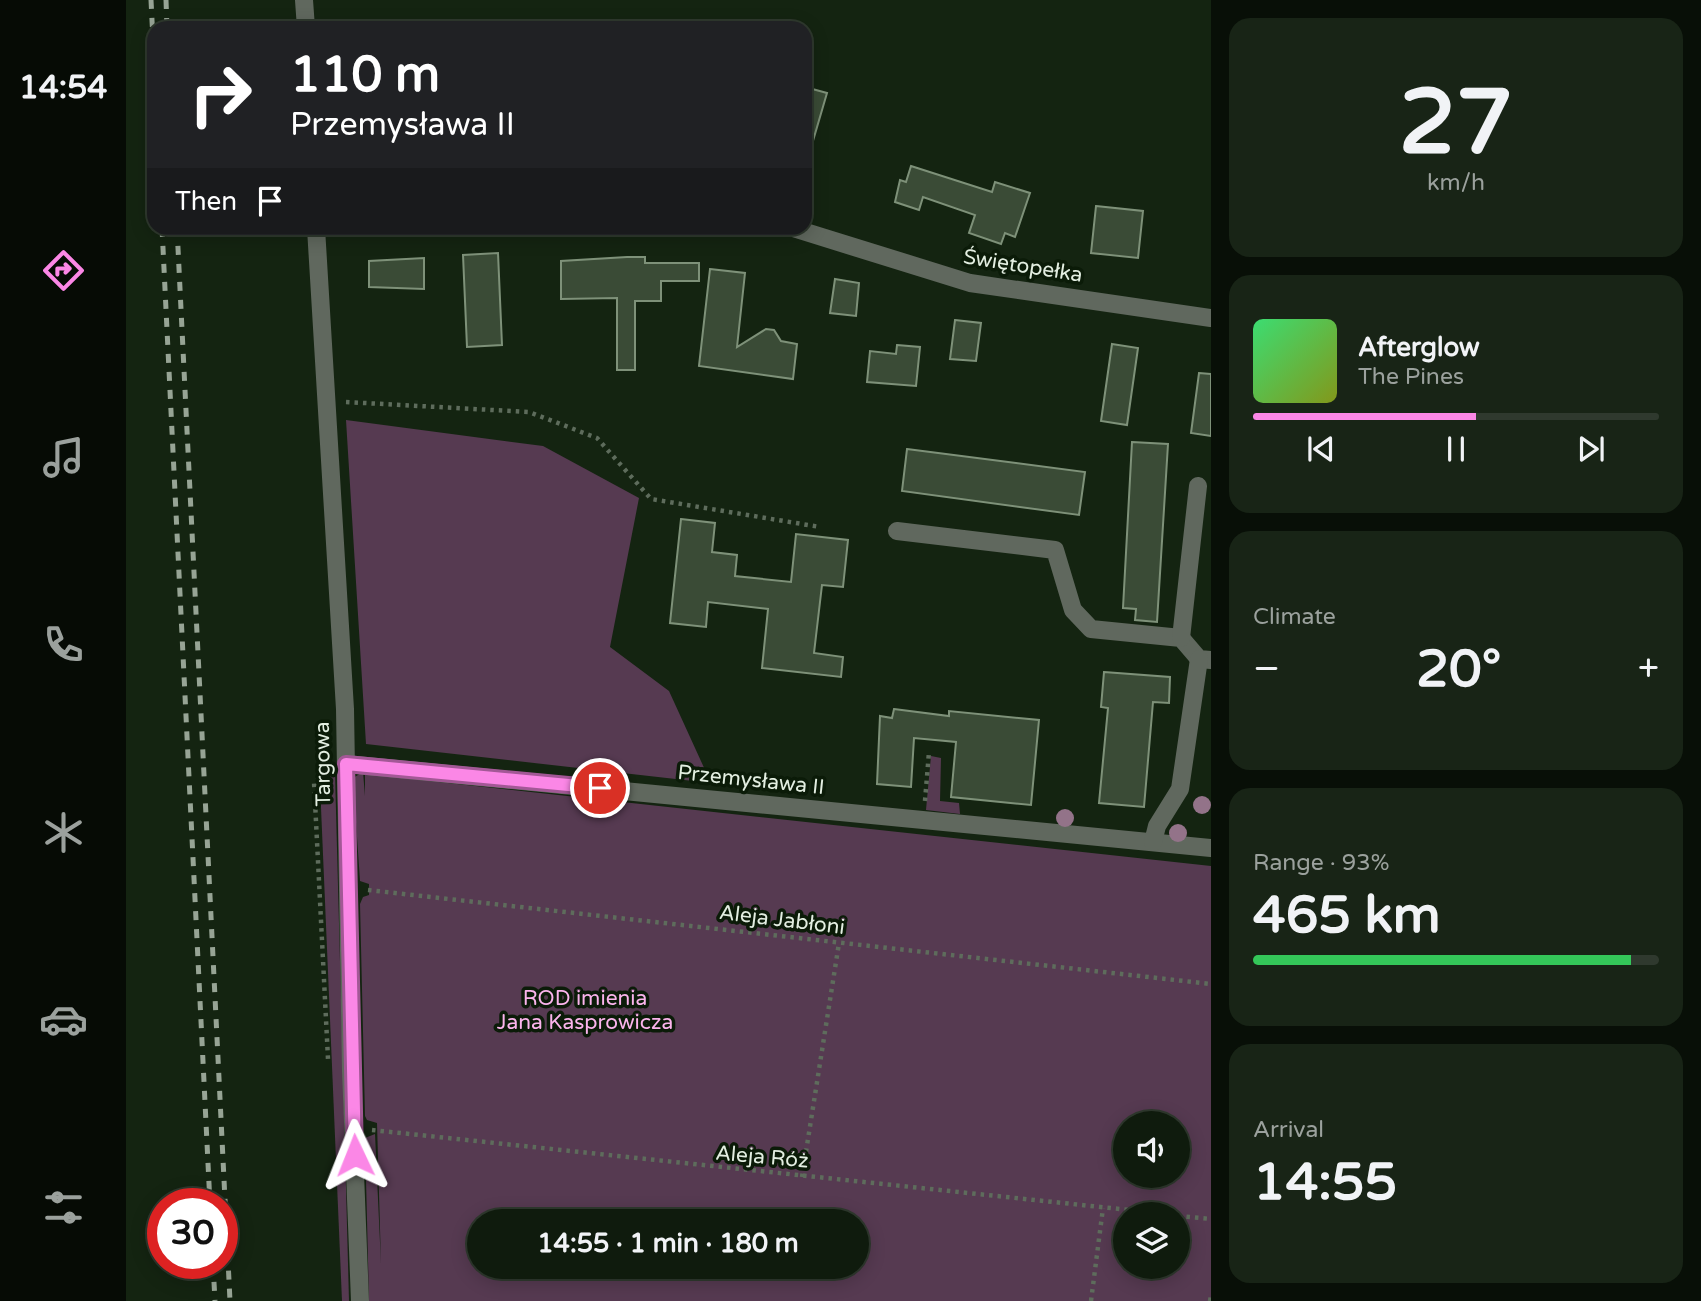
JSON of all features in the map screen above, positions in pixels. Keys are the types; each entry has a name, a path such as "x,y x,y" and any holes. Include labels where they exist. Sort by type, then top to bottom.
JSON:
{"street":[{"path":"304,0 306,21"},
{"name":"Świętopełka","path":"812,234 970,283 1211,318"},
{"name":"Targowa","path":"316,235 328,401 346,764 359,1301"},
{"path":"1181,638 1198,486"},
{"path":"897,531 1055,550 1073,610 1091,629 1181,638 1205,660 1180,789 1157,826 1153,842"},
{"path":"1192,543 1211,544"},
{"name":"Przemysława II","path":"346,764 1211,848"}],"path":[{"path":"328,401 529,412 597,438 651,499 820,527"},
{"path":"920,819 926,794 929,752"},
{"path":"314,782 322,943"},
{"name":"Aleja Jabłoni","path":"350,888 1211,984"},
{"path":"802,1177 839,943"},
{"name":"Aleja Róż","path":"354,1131 377,1129 1113,1209"},
{"path":"1091,1301 1103,1208"},
{"path":"1190,1217 1211,1219"},
{"path":"1210,1301 1211,1295"}],"green space":[{"path":"346,420 543,446 639,498 610,647 669,691 711,783 366,744"},
{"path":"931,756 941,758 940,801 959,803 960,814 926,810"},
{"name":"ROD imienia Jana Kasprowicza","path":"363,772 365,796 365,774 1211,866 1211,1301 369,1301 365,1138 375,1134 381,1264 377,1123 367,1120 365,1116 360,904 363,897 369,895 369,884 360,881 353,778"},
{"path":"335,773 349,1301 342,1301 320,784"}],"building":[{"path":"812,89 827,93 812,144"},
{"path":"911,166 992,192 995,182 1030,193 1015,237 1005,233 1001,244 969,233 975,215 923,197 919,210 895,202 900,180 906,182"},
{"path":"1096,206 1143,211 1138,258 1091,253"},
{"path":"498,253 502,345 467,347 463,255"},
{"path":"645,257 645,263 699,263 699,281 661,281 661,301 635,301 635,370 617,370 617,298 561,299 561,261"},
{"path":"424,258 424,289 369,287 369,261"},
{"path":"710,269 745,273 737,347 766,329 774,330 781,341 797,344 793,379 699,366"},
{"path":"835,279 859,283 856,316 830,313"},
{"path":"955,320 981,323 976,361 950,359"},
{"path":"1112,344 1138,348 1127,425 1101,421"},
{"path":"897,345 920,347 916,386 867,382 870,351 896,354"},
{"path":"1199,373 1211,374 1211,436 1191,433"},
{"path":"1132,442 1168,444 1157,622 1135,620 1136,609 1123,608"},
{"path":"907,449 1085,472 1079,515 902,491"},
{"path":"681,519 715,523 712,552 737,555 735,576 791,582 796,534 848,540 843,587 822,585 814,653 843,657 841,677 762,668 768,609 708,602 706,627 670,623"},
{"path":"1104,672 1170,677 1169,703 1153,702 1144,807 1099,803 1108,708 1101,707"},
{"path":"894,709 949,716 949,711 1039,720 1031,805 951,797 956,742 914,738 911,787 877,784 880,716 892,718"}],"railway":[{"path":"151,0 152,21"},
{"path":"166,0 167,21"},
{"path":"162,235 209,1188"},
{"path":"177,235 230,1301"},
{"path":"214,1279 215,1301"}],"route":[{"path":"355,1155 346,764 600,788"}]}
